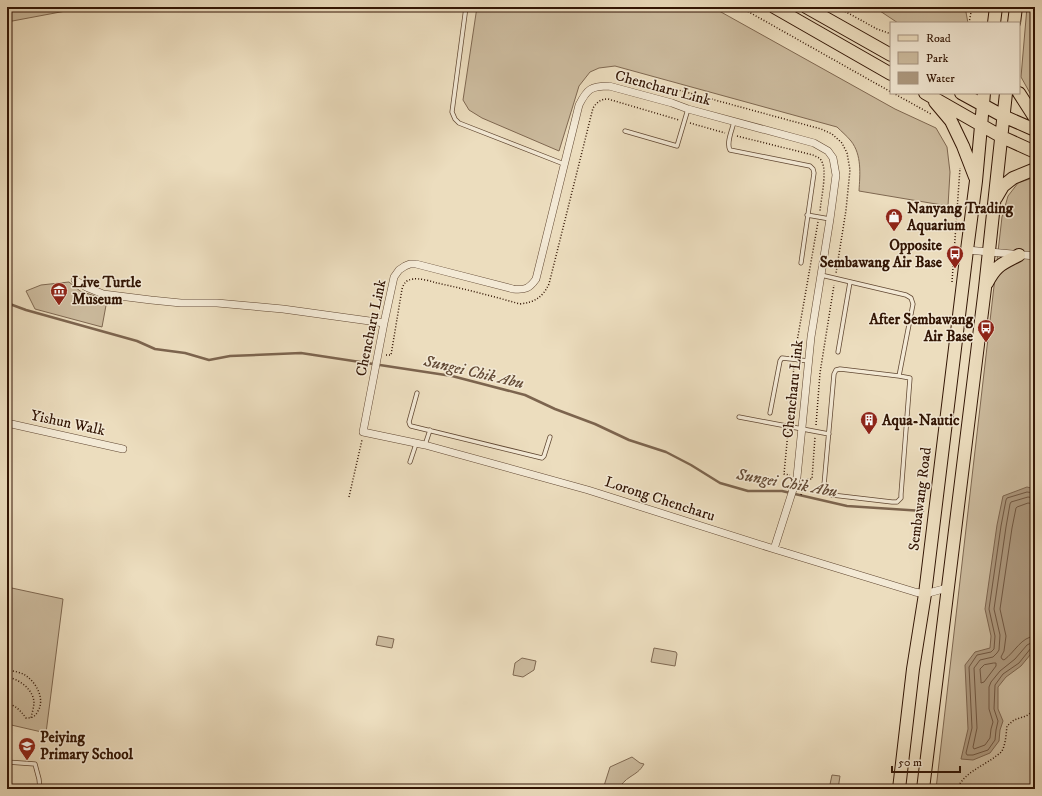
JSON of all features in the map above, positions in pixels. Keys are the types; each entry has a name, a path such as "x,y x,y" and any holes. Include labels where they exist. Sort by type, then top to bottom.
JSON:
{"main road":[{"path":"774,7 890,73"},
{"path":"806,7 890,54"},
{"path":"994,22 996,7"},
{"path":"1014,22 1016,7"},
{"path":"965,94 984,99 1004,116 1035,130"},
{"path":"923,789 985,288 1006,94"},
{"path":"1019,94 1035,118"},
{"path":"928,95 1002,137 1035,152"},
{"path":"928,95 950,121 963,146 976,181"},
{"name":"Sembawang Road","path":"899,789 913,669 925,594 976,181 984,99"},
{"path":"994,200 1003,186 1013,178 1035,169"},
{"path":"985,288 992,273 1000,264 1019,255"}],"street":[{"name":"Chencharu Link","path":"363,432 394,277 399,270 405,266 416,264 513,289 521,290 533,284 536,279 579,105 585,94 591,89 599,86 609,86 814,143 828,151 833,158 836,175 811,337 796,480 774,549"},
{"path":"967,250 1035,256"},
{"path":"75,280 86,287 103,294 181,303 217,303 283,309 384,323"},
{"name":"Yishun Walk","path":"7,423 123,449"},
{"name":"Lorong Chencharu","path":"363,432 426,445 588,490 915,592 925,594 947,588"}],"lane":[{"path":"466,7 452,112 455,119 459,123 565,165"},
{"path":"625,131 677,146 688,109"},
{"path":"734,121 728,146 730,150 810,166 813,169 814,173 801,263"},
{"path":"807,215 830,219"},
{"path":"821,275 906,295 911,298 913,304 899,376"},
{"path":"838,352 850,282"},
{"path":"770,413 780,361 782,358 809,361"},
{"path":"840,369 899,376 909,377 910,381 901,498 897,502 884,502 832,495 826,492 824,485 828,434 834,374 836,370 840,369"},
{"path":"417,393 409,422 410,425 542,458 550,437"},
{"path":"739,417 828,434"},
{"path":"426,445 430,430"},
{"path":"410,462 416,443"},
{"path":"7,762 35,764 40,789"}],"path":[{"path":"740,7 890,91"},
{"path":"837,7 877,29 890,34"},
{"path":"969,22 972,7"},
{"path":"896,94 936,117"},
{"path":"385,357 386,355 391,355 402,289 404,283 409,280 421,279 458,287 520,304 528,303 537,299 544,293 549,284 593,108 596,103 601,100 608,99 680,120"},
{"path":"688,122 813,155 820,158 823,164 824,174 819,217 795,354"},
{"path":"952,285 960,167"},
{"path":"1035,317 1035,325"},
{"path":"794,361 784,474 796,480"},
{"path":"349,497 363,432"},
{"path":"7,670 19,672 34,683 41,696 41,706 36,716 26,718 15,706 7,703"},
{"path":"7,677 17,680 29,690 33,697 34,703 31,718"},
{"path":"957,789 960,782 976,768 1002,752 1006,738 1007,726 1014,720 1026,716 1035,710"}],"green space":[{"path":"7,7 87,7 7,22"},
{"path":"477,7 712,7 895,109 936,128 947,147 950,172 948,206 859,191 860,165 855,146 837,127 615,66 599,68 590,72 579,86 559,151 482,118 469,110 463,100"},
{"path":"874,7 965,7 968,22 896,22"},
{"path":"1027,7 1035,7 1035,102 1021,77"},
{"path":"1035,177 1035,789 936,789 1002,217 1008,196 1018,183"},
{"name":"Live Turtle Museum","path":"69,282 80,291 107,300 102,327 35,309 26,291 41,285"},
{"path":"7,587 63,599 46,733 7,724"},
{"path":"378,636 394,639 392,648 376,645"},
{"path":"654,648 676,652 675,666 651,662"},
{"path":"522,658 536,661 534,670 523,677 513,675 515,663"},
{"path":"632,757 644,764 641,768 626,780 618,789 603,789 610,767"},
{"path":"832,775 840,776 838,789 829,789"}],"water":[{"path":"1027,487 1035,489 1035,649 1021,666 1006,677 998,687 998,709 1003,721 999,741 990,753 973,760 961,759 968,729 965,665 975,652 990,648 991,636 985,609 997,525 1003,496"}],"waterway":[{"name":"Sungei Chik Abu","path":"7,303 26,310 137,341 155,349 185,353 209,360 230,356 301,353 452,376 525,395 629,440 666,452 720,483 748,491 782,491 847,506 923,511"}],"place":[{"name":"Nanyang Trading Aquarium","path":"894,232"},
{"name":"Opposite Sembawang Air Base","path":"955,269"},
{"name":"Live Turtle Museum","path":"59,306"},
{"name":"After Sembawang Air Base","path":"986,343"},
{"name":"Aqua-Nautic","path":"869,435"},
{"name":"Peiying Primary School","path":"27,761"}]}
